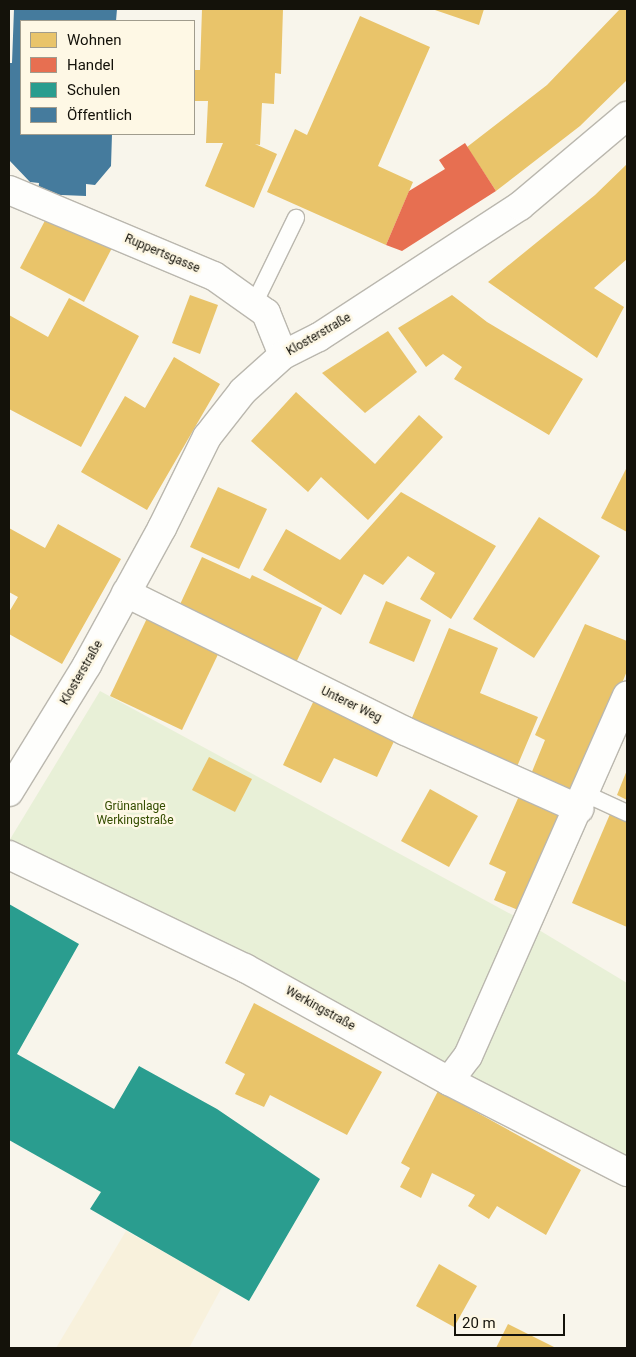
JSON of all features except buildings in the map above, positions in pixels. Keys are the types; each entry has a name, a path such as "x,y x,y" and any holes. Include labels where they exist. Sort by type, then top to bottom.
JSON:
{"street":[{"name":"Klosterstraße","path":"9,792 57,716 126,594 206,437 243,391 283,355 319,337 520,206 627,116"},
{"name":"Ruppertsgasse","path":"15,193 214,276 266,313 283,355"},
{"name":"Unterer Weg","path":"126,594 405,731 582,802"},
{"path":"449,1081 468,1056 582,802 627,696"},
{"name":"Werkingstraße","path":"9,855 245,968 449,1081 627,1172"}],"lane":[{"path":"254,304 296,218"},
{"name":"Unterer Weg","path":"582,802 627,813"}],"shaded area":[{"path":"126,1231 223,1285 189,1348 56,1348"}],"green space":[{"name":"Grünanlage Werkingstraße","path":"100,691 529,924 627,983 627,1172 9,855 9,841"}]}
